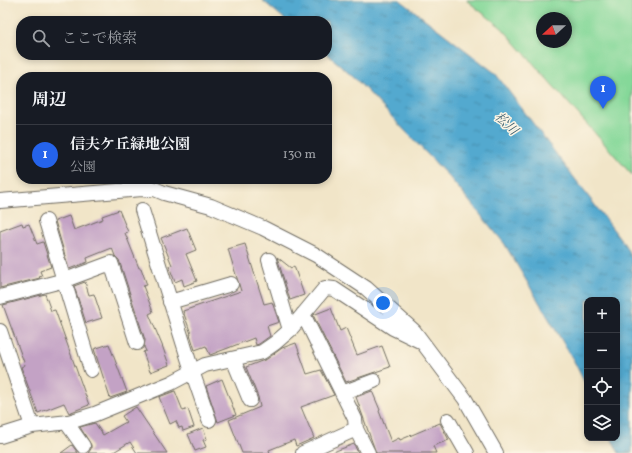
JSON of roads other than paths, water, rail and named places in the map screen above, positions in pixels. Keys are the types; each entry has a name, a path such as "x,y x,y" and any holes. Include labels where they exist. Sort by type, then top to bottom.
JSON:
{"street":[{"path":"143,184 164,193 218,210 263,228 316,255 366,288 414,331 465,399 496,453"},
{"path":"0,201 142,189 164,193"},
{"path":"142,210 192,371 210,420"},
{"path":"46,221 91,370"},
{"path":"269,260 290,330"},
{"path":"0,297 65,280 111,263 137,343"},
{"path":"170,302 231,284"},
{"path":"0,436 32,426 66,422 94,414 171,383 205,365 262,352 276,343 290,330 325,288 334,289 393,328 422,342"},
{"path":"303,314 355,419 356,429 368,453"},
{"path":"0,331 5,362 32,426"},
{"path":"233,359 250,400"},
{"path":"342,393 374,381"},
{"path":"448,420 467,453"},
{"path":"66,422 83,446"},
{"path":"303,453 356,429"}],"water":[{"name":"松川","path":"262,0 400,0 495,73 625,245 632,259 632,453 619,453 613,441 620,441 620,297 584,297 584,381 574,361 504,243 450,178 352,75 332,58 332,16 281,16"}],"place":[{"name":"信夫ケ丘緑地公園","path":"603,109"}]}
